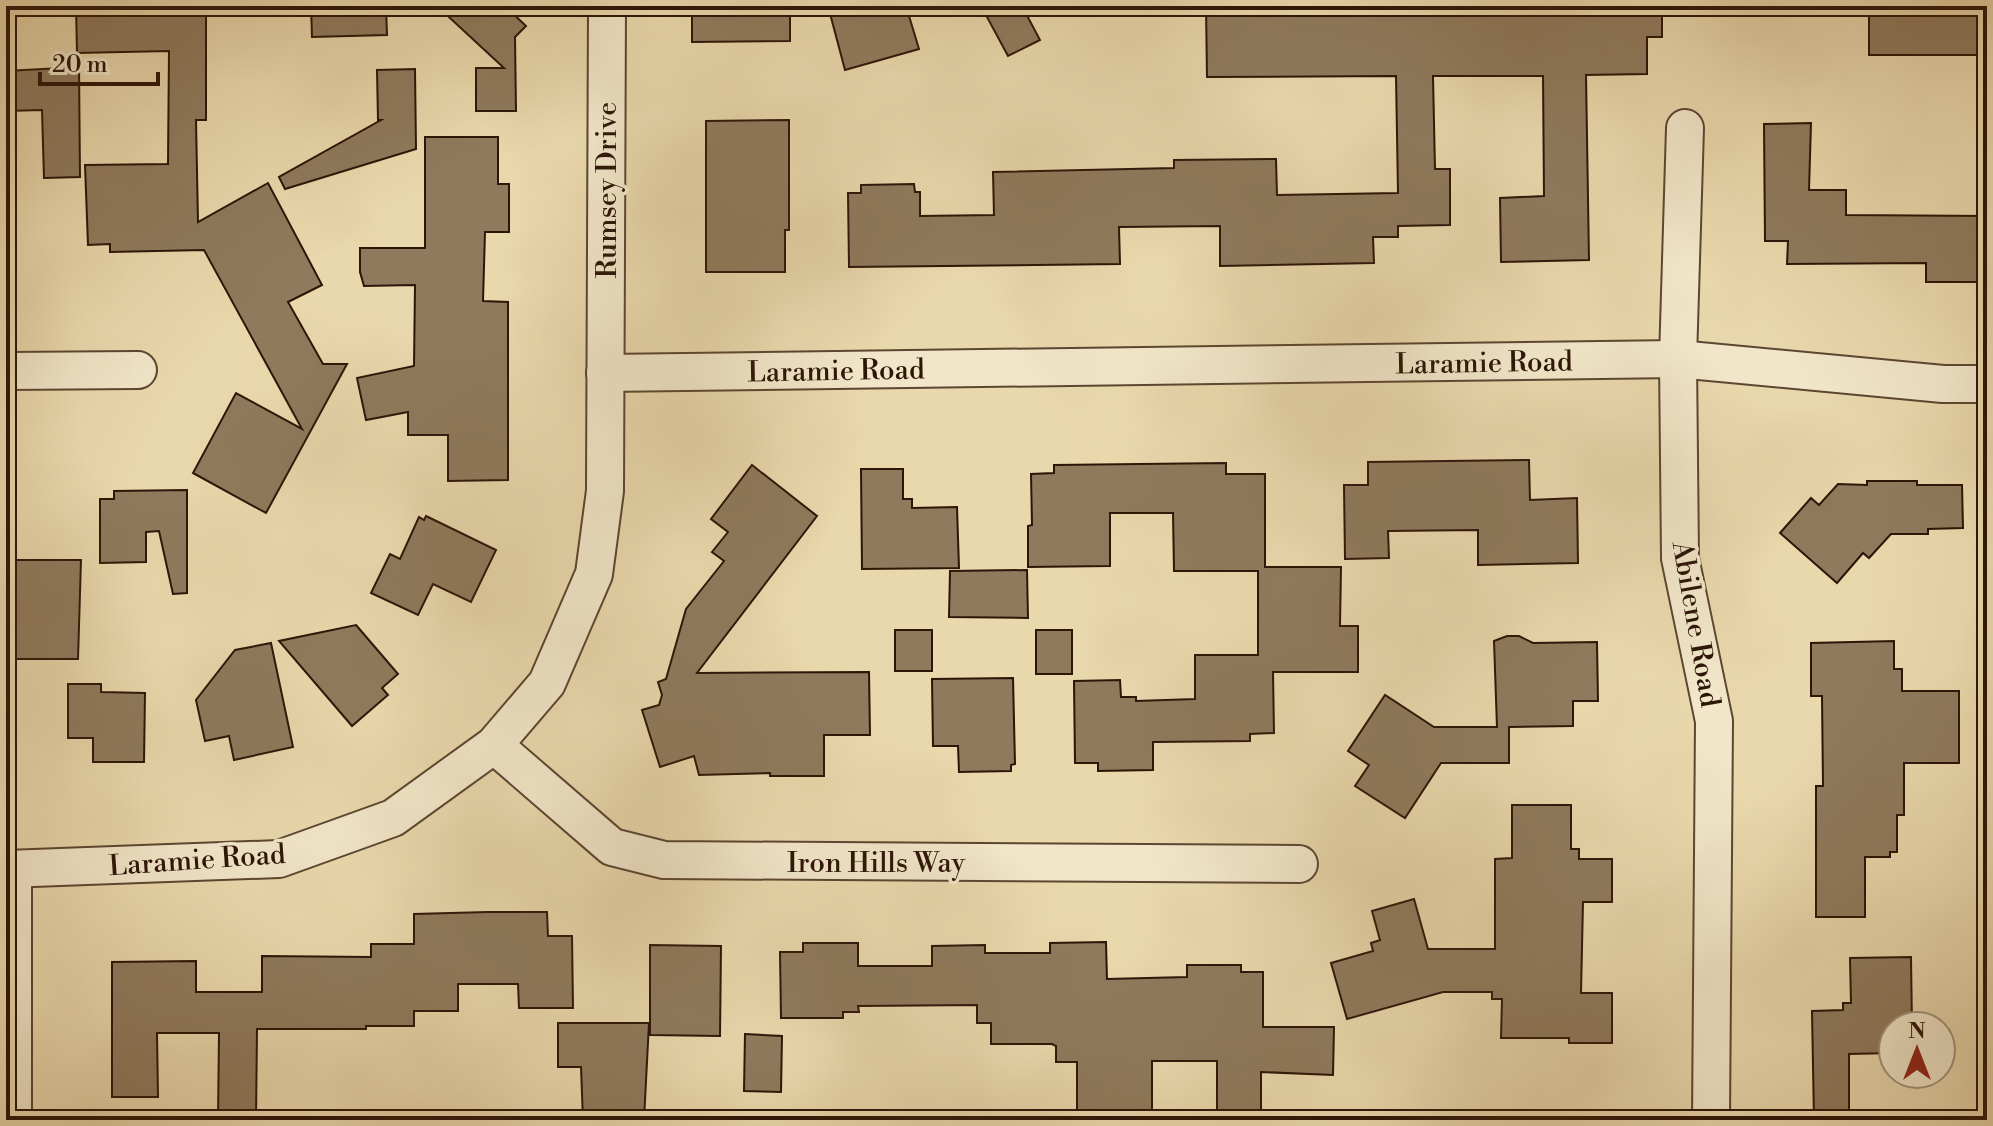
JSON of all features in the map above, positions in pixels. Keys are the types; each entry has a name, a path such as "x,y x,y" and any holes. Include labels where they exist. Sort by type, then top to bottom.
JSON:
{"street":[{"name":"Rumsey Drive","path":"605,373 607,6"},
{"name":"Abilene Road","path":"1685,128 1678,359 1680,558 1714,721 1711,1120"},
{"name":"Laramie Road","path":"10,869 279,859 393,818 494,745 547,683 594,574 605,491 605,373 1678,359 1943,384 1987,384"},
{"path":"6,371 138,370"},
{"name":"Iron Hills Way","path":"494,745 612,847 664,860 1299,864"},
{"path":"10,869 13,1120"}],"building":[{"path":"76,6 206,6 206,120 196,120 198,222 268,183 322,285 288,302 323,364 347,364 266,513 193,473 236,393 302,429 204,250 110,252 110,244 88,245 85,165 168,164 169,51 77,53"},
{"path":"311,6 386,6 387,35 312,37"},
{"path":"437,6 505,6 526,26 515,37 516,111 476,111 476,68 504,68"},
{"path":"692,6 790,6 790,41 692,42"},
{"path":"828,6 906,6 919,49 845,70"},
{"path":"1008,6 1022,6 1040,40 1008,56 987,17"},
{"path":"1206,6 1662,6 1662,37 1647,37 1647,74 1586,75 1589,260 1501,262 1500,198 1544,196 1543,76 1433,76 1435,169 1450,169 1450,225 1398,226 1398,237 1373,237 1374,263 1220,266 1220,226 1119,227 1120,264 849,267 848,193 861,193 861,185 914,184 915,192 920,192 920,216 994,215 993,172 1174,168 1174,160 1276,159 1277,195 1398,193 1396,76 1207,77"},
{"path":"1869,6 1987,6 1987,55 1869,55"},
{"path":"79,67 80,177 44,178 42,110 6,111 6,71"},
{"path":"415,69 416,149 285,189 279,177 381,120 378,120 377,70"},
{"path":"789,120 789,230 785,230 785,272 706,272 706,121"},
{"path":"1811,123 1809,190 1846,190 1846,215 1987,216 1987,272 1983,272 1983,282 1926,282 1926,263 1787,264 1788,241 1765,241 1764,124"},
{"path":"425,137 498,137 498,184 509,184 509,232 485,232 483,301 508,302 508,480 448,481 448,435 408,435 408,412 366,420 357,378 414,366 415,285 364,286 360,272 360,248 425,248"},
{"path":"1529,460 1530,500 1577,498 1578,563 1478,565 1478,530 1388,531 1389,558 1345,559 1344,485 1368,485 1368,462"},
{"path":"1226,463 1226,474 1265,474 1265,567 1341,567 1340,626 1358,626 1358,672 1273,672 1274,733 1250,734 1250,741 1153,742 1153,770 1098,771 1098,763 1075,763 1074,681 1120,680 1121,697 1136,697 1136,701 1195,699 1195,655 1258,655 1258,571 1174,571 1173,513 1110,513 1110,566 1028,567 1028,526 1032,525 1031,474 1054,473 1054,465"},
{"path":"752,465 817,516 697,673 869,672 870,735 824,735 824,776 770,776 770,773 699,775 694,756 660,767 642,710 659,705 662,695 658,682 666,679 686,609 724,561 712,552 728,532 711,519"},
{"path":"861,469 903,469 903,499 912,499 912,508 957,507 959,568 862,569"},
{"path":"1867,481 1962,485 1963,528 1928,529 1928,534 1891,534 1869,558 1863,553 1837,583 1780,533 1811,498 1819,505 1838,484 1867,485"},
{"path":"187,490 187,593 173,594 159,531 146,532 146,562 100,563 100,499 114,499 114,491"},
{"path":"426,516 496,550 471,602 433,584 418,615 371,593 390,554 400,559 419,517 424,520"},
{"path":"6,560 81,560 78,659 6,659"},
{"path":"1027,570 1028,618 949,617 950,571"},
{"path":"356,625 398,674 382,688 388,695 352,726 279,641"},
{"path":"895,630 932,630 932,671 895,671"},
{"path":"1036,630 1072,630 1072,674 1036,674"},
{"path":"1519,636 1533,643 1597,642 1598,701 1573,701 1573,726 1509,727 1509,763 1441,763 1405,818 1355,786 1369,765 1348,751 1385,695 1434,727 1497,727 1494,641"},
{"path":"1894,641 1894,669 1902,669 1902,691 1959,691 1959,763 1904,763 1904,815 1897,815 1897,852 1890,852 1890,857 1865,857 1865,917 1816,917 1816,786 1823,786 1822,696 1811,696 1811,643"},
{"path":"271,643 293,747 234,760 229,736 205,741 196,700 235,650"},
{"path":"1013,678 1015,764 1011,765 1011,771 959,772 958,746 933,746 932,679"},
{"path":"68,684 101,684 101,692 145,693 144,762 93,762 93,738 68,738"},
{"path":"1512,805 1571,805 1571,849 1579,849 1579,859 1612,859 1612,902 1583,902 1581,993 1612,993 1612,1043 1569,1043 1569,1038 1501,1038 1502,999 1492,999 1492,992 1443,992 1347,1019 1331,963 1373,951 1371,943 1380,940 1372,911 1414,899 1428,949 1495,949 1495,859 1512,858"},
{"path":"547,912 548,936 572,936 573,1008 519,1008 518,984 458,984 458,1011 414,1011 414,1026 257,1029 256,1120 218,1120 219,1033 157,1033 158,1097 112,1097 112,962 196,961 196,992 262,992 262,956 371,957 371,944 414,944 414,914"},
{"path":"1106,942 1107,979 1187,977 1187,965 1241,965 1241,972 1263,972 1263,1027 1334,1027 1333,1075 1261,1072 1261,1120 1217,1120 1217,1061 1152,1061 1152,1120 1077,1120 1077,1062 1056,1062 1056,1046 1052,1044 991,1044 991,1023 977,1023 977,1005 858,1006 859,1012 843,1012 843,1018 781,1018 780,952 803,952 803,943 858,943 858,966 932,966 932,946 985,945 985,953 1050,953 1050,943"},
{"path":"650,945 721,946 720,1036 650,1035"},
{"path":"1911,957 1912,1010 1877,1010 1877,1053 1849,1054 1849,1120 1814,1120 1812,1011 1843,1010 1843,1003 1851,1003 1850,958"},
{"path":"558,1023 649,1023 644,1120 583,1120 581,1067 558,1067"},
{"path":"745,1034 782,1036 781,1092 744,1091"}]}
